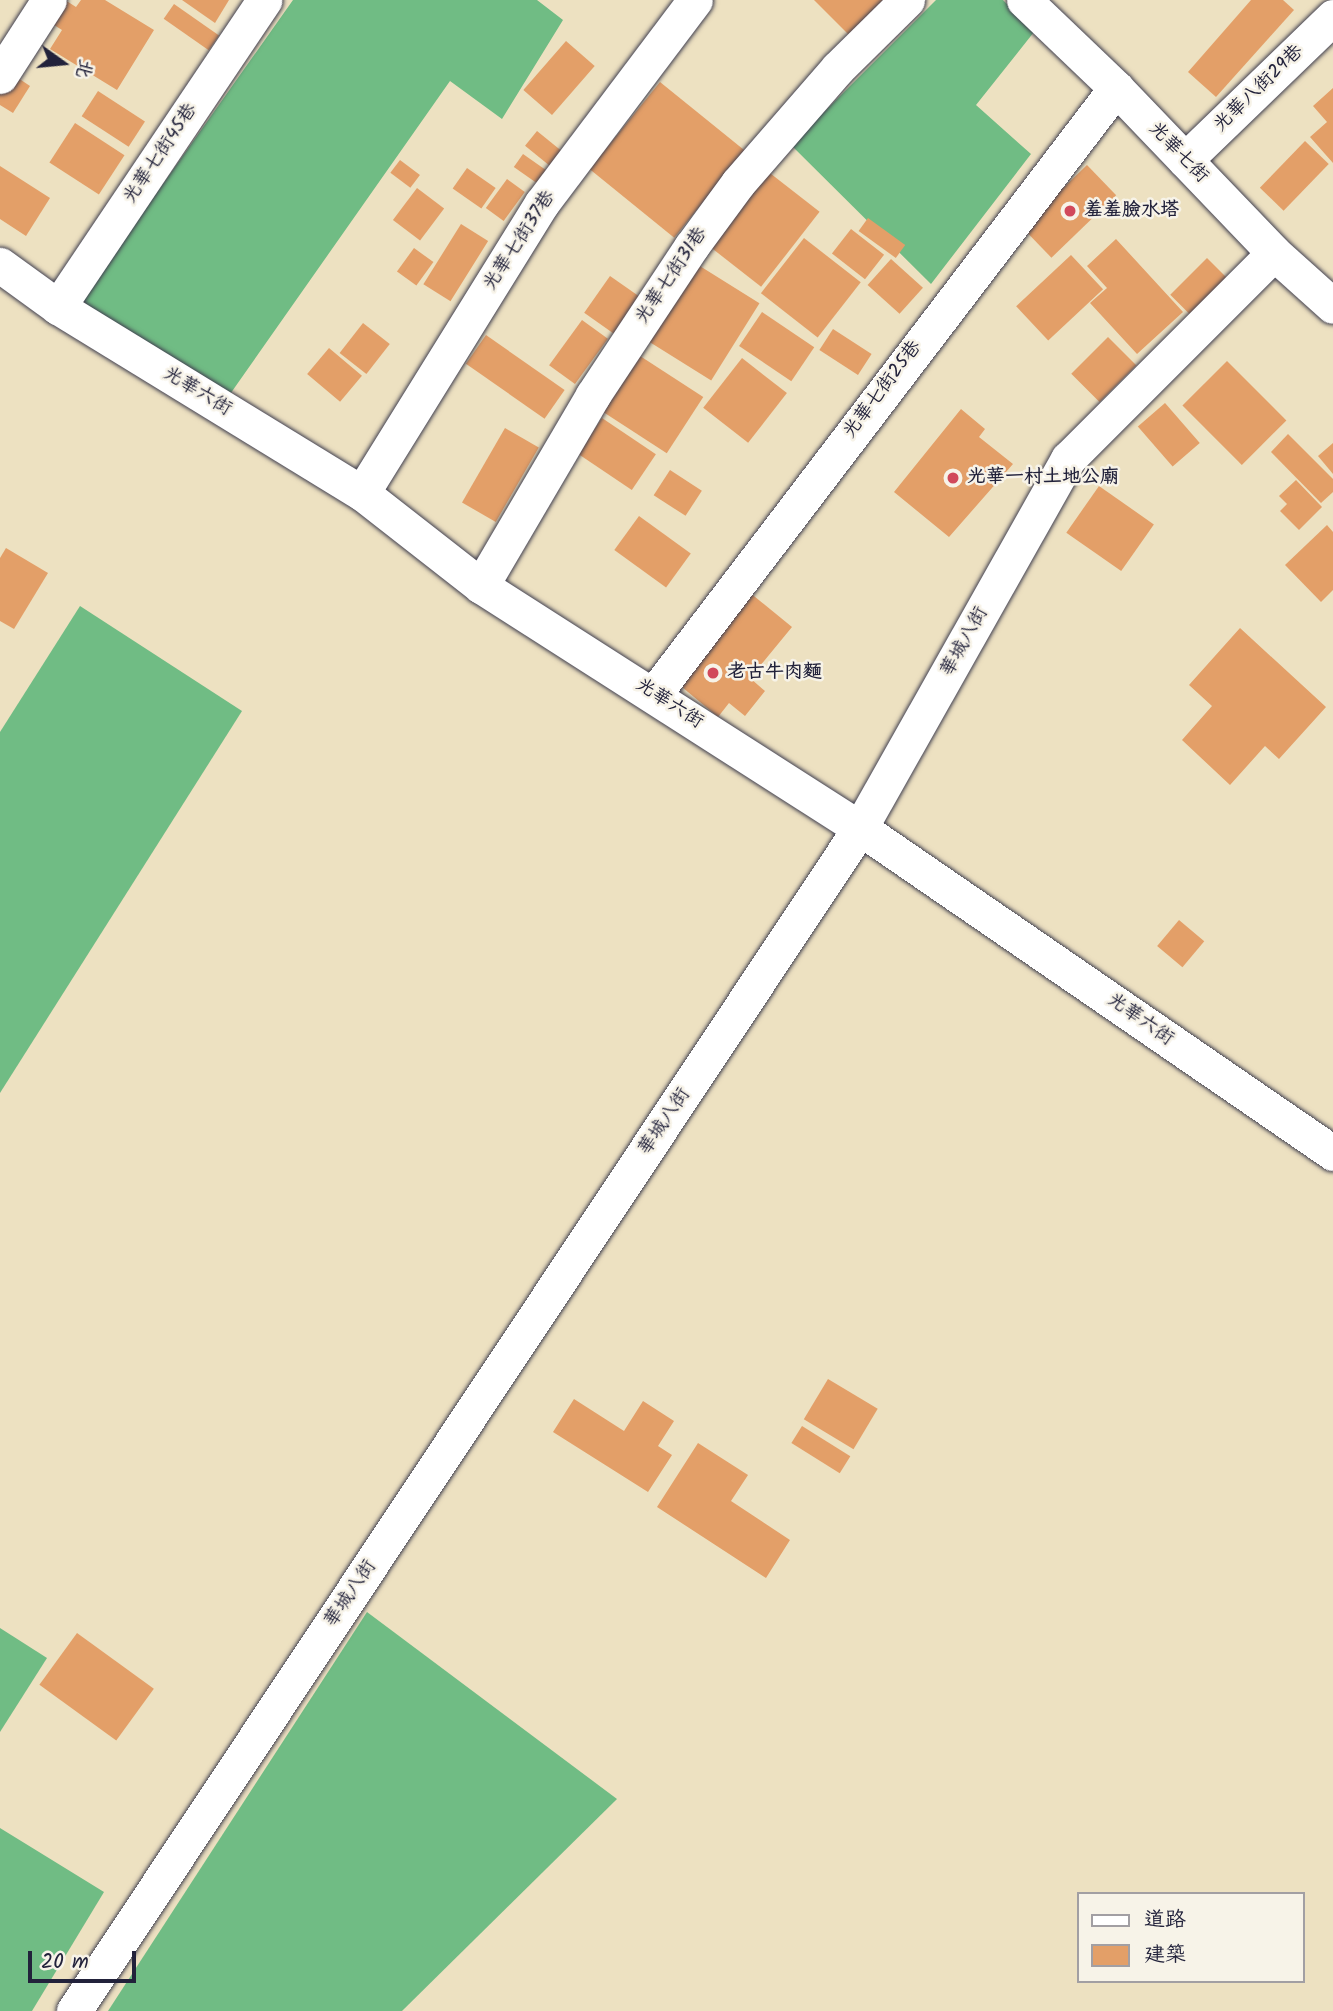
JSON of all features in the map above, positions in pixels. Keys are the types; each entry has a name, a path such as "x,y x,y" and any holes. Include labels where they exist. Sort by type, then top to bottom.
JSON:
{"street":[{"path":"0,76 49,0"},
{"name":"光華七街45巷","path":"58,307 264,0"},
{"name":"光華七街37巷","path":"362,494 542,203 695,0"},
{"name":"光華七街31巷","path":"481,586 593,395 691,247 738,183 828,78 906,0"},
{"name":"光華七街","path":"1024,0 1116,88 1274,253 1333,306"},
{"name":"光華八街29巷","path":"1185,160 1333,18"},
{"name":"光華七街25巷","path":"654,694 1116,88"},
{"name":"華城八街","path":"74,2011 860,828 1068,459 1274,253"},
{"name":"光華六街","path":"0,265 58,307 362,494 481,586 860,828 1333,1153"}],"green space":[{"path":"293,0 537,0 563,20 502,119 450,81 221,407 81,300"},
{"path":"936,0 1003,0 1034,32 976,105 1031,154 931,284 791,145"},
{"path":"80,606 242,711 0,1093 0,732"},
{"path":"367,1612 617,1799 402,2011 108,2011"},
{"path":"0,1628 47,1658 0,1732"},
{"path":"0,1828 104,1892 32,2011 0,2011"}],"building":[{"path":"65,0 76,7 81,0 105,0 154,30 117,90 50,49 62,30 43,18"},
{"path":"182,0 229,0 215,23"},
{"path":"814,0 900,0 857,43"},
{"path":"1251,0 1283,0 1294,10 1216,97 1188,72"},
{"path":"174,4 219,36 209,50 164,19"},
{"path":"566,41 595,66 552,115 523,90"},
{"path":"9,72 30,86 13,113 0,105 0,85"},
{"path":"660,82 745,151 674,238 590,169"},
{"path":"1333,88 1333,163 1310,137 1327,122 1313,106"},
{"path":"98,91 145,121 129,147 82,116"},
{"path":"75,123 124,155 99,195 49,162"},
{"path":"537,131 571,159 559,173 525,146"},
{"path":"1305,141 1329,164 1284,211 1260,188"},
{"path":"523,154 559,179 550,192 514,167"},
{"path":"400,160 420,175 410,188 390,173"},
{"name":"羞羞臉水塔","path":"1087,165 1116,195 1051,258 1022,228"},
{"path":"0,166 50,198 26,236 0,219"},
{"path":"467,168 496,188 481,209 453,188"},
{"path":"766,170 820,212 761,287 708,245"},
{"path":"507,179 525,192 504,221 486,208"},
{"path":"417,188 444,208 420,240 393,220"},
{"path":"868,218 905,245 896,258 859,231"},
{"path":"461,224 488,241 451,301 423,284"},
{"path":"851,229 884,255 865,279 832,253"},
{"path":"804,238 861,282 818,337 761,293"},
{"path":"1116,239 1183,312 1137,354 1090,303 1107,288 1087,266"},
{"path":"414,248 433,262 416,286 397,271"},
{"path":"1071,255 1103,289 1048,341 1016,306"},
{"path":"1207,258 1231,282 1194,319 1170,295"},
{"path":"891,259 923,288 900,314 868,285"},
{"path":"695,263 759,303 711,380 647,340"},
{"path":"610,276 641,298 615,335 584,313"},
{"path":"762,312 814,347 791,381 739,346"},
{"path":"582,320 608,339 575,384 549,365"},
{"path":"363,323 390,344 366,374 340,353"},
{"path":"833,329 872,354 858,375 819,350"},
{"path":"486,335 565,390 545,419 466,364"},
{"path":"1108,337 1136,365 1100,402 1071,374"},
{"path":"329,348 362,376 340,402 307,374"},
{"path":"637,354 703,397 667,453 601,410"},
{"path":"742,358 787,393 748,443 703,408"},
{"path":"1227,361 1286,420 1242,465 1182,406"},
{"path":"1165,403 1200,443 1173,467 1138,427"},
{"name":"光華一村土地公廟","path":"961,409 985,429 979,437 1013,464 949,537 894,492"},
{"path":"602,418 656,454 632,490 578,454"},
{"path":"505,428 539,448 496,522 462,502"},
{"path":"1288,434 1333,479 1333,492 1321,503 1271,452"},
{"path":"1333,443 1333,474 1318,456"},
{"path":"670,470 702,491 686,516 654,495"},
{"path":"1296,480 1322,507 1299,530 1280,511 1287,504 1279,496"},
{"path":"1099,486 1154,524 1121,571 1066,533"},
{"path":"639,516 691,554 666,588 614,550"},
{"path":"1327,525 1333,532 1333,590 1321,602 1285,565"},
{"path":"6,548 48,573 14,629 0,621 0,558"},
{"path":"743,587 792,627 750,678 765,691 745,716 729,703 718,717 670,677"},
{"path":"1240,628 1326,707 1279,759 1265,746 1230,785 1182,740 1212,706 1189,685"},
{"path":"1179,920 1204,941 1182,967 1157,946"},
{"path":"828,1379 878,1409 854,1449 804,1419"},
{"path":"574,1399 624,1431 643,1401 674,1421 658,1446 672,1455 648,1492 553,1432"},
{"path":"802,1426 850,1456 840,1473 791,1443"},
{"path":"698,1443 748,1475 731,1501 790,1540 766,1578 657,1507"},
{"path":"77,1633 154,1689 116,1741 39,1685"}],"place":[{"name":"羞羞臉水塔","path":"1070,211"},
{"name":"光華一村土地公廟","path":"953,478"},
{"name":"老古牛肉麵","path":"713,673"}]}
